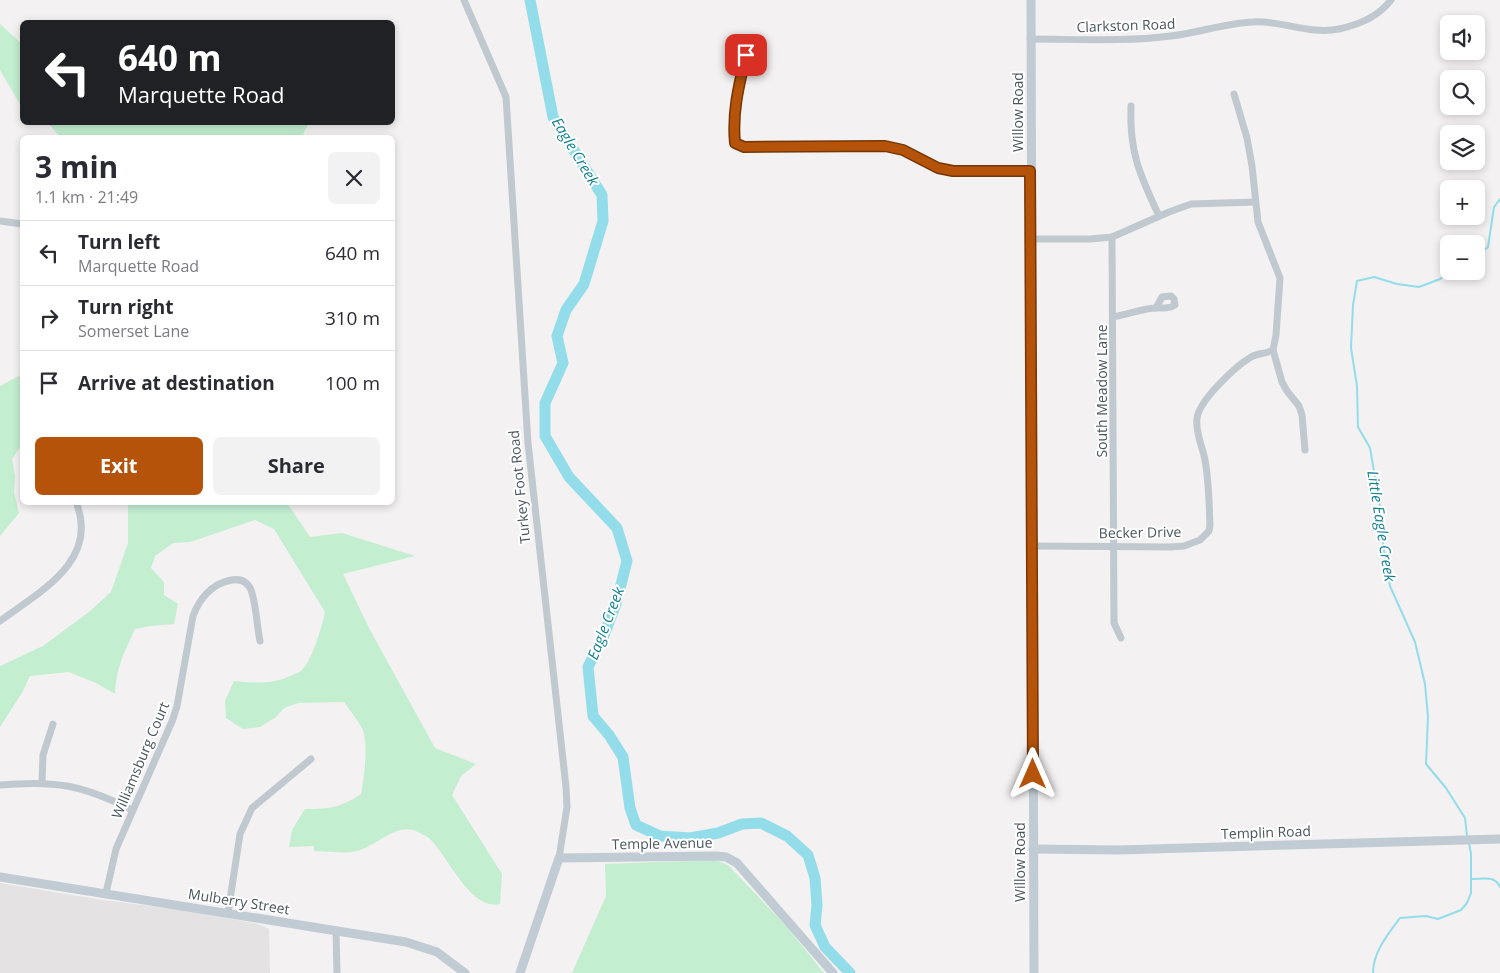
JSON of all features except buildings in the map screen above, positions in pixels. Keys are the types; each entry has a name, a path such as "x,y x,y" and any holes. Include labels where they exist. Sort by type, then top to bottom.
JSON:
{"street":[{"name":"Turkey Foot Road","path":"464,0 506,97 528,443 566,787 567,807 560,858 520,973"},
{"name":"Willow Road","path":"1031,0 1030,171 1034,969"},
{"name":"Clarkston Road","path":"1030,39 1154,38 1179,36 1256,21 1313,30 1338,29 1368,19 1383,9 1391,0"},
{"path":"746,55 733,126 735,143 744,147 885,146 903,150 938,168 953,171 1030,171"},
{"path":"1234,94 1247,138 1258,222 1280,278 1276,335 1271,351 1282,382 1299,406 1302,415 1305,450"},
{"path":"1131,106 1130,120 1134,158 1159,216"},
{"path":"1031,239 1112,237 1191,204 1255,202"},
{"path":"0,221 20,224"},
{"name":"South Meadow Lane","path":"1112,237 1114,623 1121,638"},
{"path":"1113,317 1156,308"},
{"name":"Becker Drive","path":"1032,546 1171,547 1184,546 1200,540 1209,531 1210,526 1207,476 1196,420 1199,409 1204,401 1240,364 1254,355 1271,351"},
{"path":"0,621 51,585 67,567 75,553 81,533 81,517 77,505"},
{"name":"Williamsburg Court","path":"106,893 116,849 178,706 193,616 208,591 221,582 230,580 237,579 246,583 250,590 260,641"},
{"path":"42,783 43,755 53,724"},
{"path":"228,913 240,834 248,815 252,808 311,759"},
{"path":"0,785 42,783 66,785 84,790 132,810"},
{"name":"Templin Road","path":"1033,849 1118,850 1500,839"},
{"name":"Temple Avenue","path":"560,858 726,857 737,864 833,973"},
{"name":"Mulberry Street","path":"0,877 406,942 437,952 465,973"},
{"path":"336,931 337,973"}],"shaded area":[{"path":"0,883 96,899 189,911 258,924 269,929 270,973 0,973"}],"green space":[{"path":"0,24 20,42 20,104 0,70"},
{"path":"50,125 308,125 303,135 58,135"},
{"path":"20,374 20,447 12,459 15,476 14,492 19,513 0,536 0,386"},
{"path":"128,505 288,505 310,537 342,533 415,556 343,574 370,630 435,748 476,764 461,776 452,795 502,874 500,904 489,904 469,891 430,839 413,830 405,829 391,833 363,849 351,852 314,851 314,846 289,847 292,830 305,809 334,807 361,794 366,751 362,728 344,702 298,703 284,708 276,717 260,727 243,729 226,718 225,701 234,681 271,682 302,670 313,651 325,612 274,529 255,520 190,542 173,543 155,556 151,568 164,582 164,595 178,604 174,624 135,629 119,668 115,694 96,683 69,672 30,676 23,691 0,727 0,666 43,646 89,612 111,592 128,543"},
{"path":"714,860 729,866 786,926 824,973 572,973 606,896 605,864"}],"waterway":[{"name":"Eagle Creek","path":"530,0 553,117 602,195 603,221 584,284 566,310 557,336 563,363 545,403 545,436 569,477 617,528 627,561 616,604 604,635 588,667 593,716 609,735 623,757 630,808 636,825 660,836 690,838 718,833 742,824 761,823 787,836 808,855 815,878 817,905 815,925 825,947 850,973"},
{"name":"Little Eagle Creek","path":"1485,249 1488,247 1494,207 1500,199"},
{"name":"Little Eagle Creek","path":"1440,279 1419,287 1397,284 1374,277 1357,281 1353,305 1351,348 1357,386 1358,427 1370,448 1383,524 1383,546 1390,586 1415,642 1425,684 1428,717 1426,764 1446,788 1465,818 1467,836"},
{"name":"Little Eagle Creek","path":"1373,973 1378,951 1400,918 1426,916 1438,919 1461,910 1467,903 1471,893 1471,854 1469,843"},
{"path":"1471,879 1492,879 1500,887"}],"route":[{"path":"746,55 736,99 733,126 735,143 744,147 874,145 903,150 938,168 953,171 1030,171 1033,774"}]}
